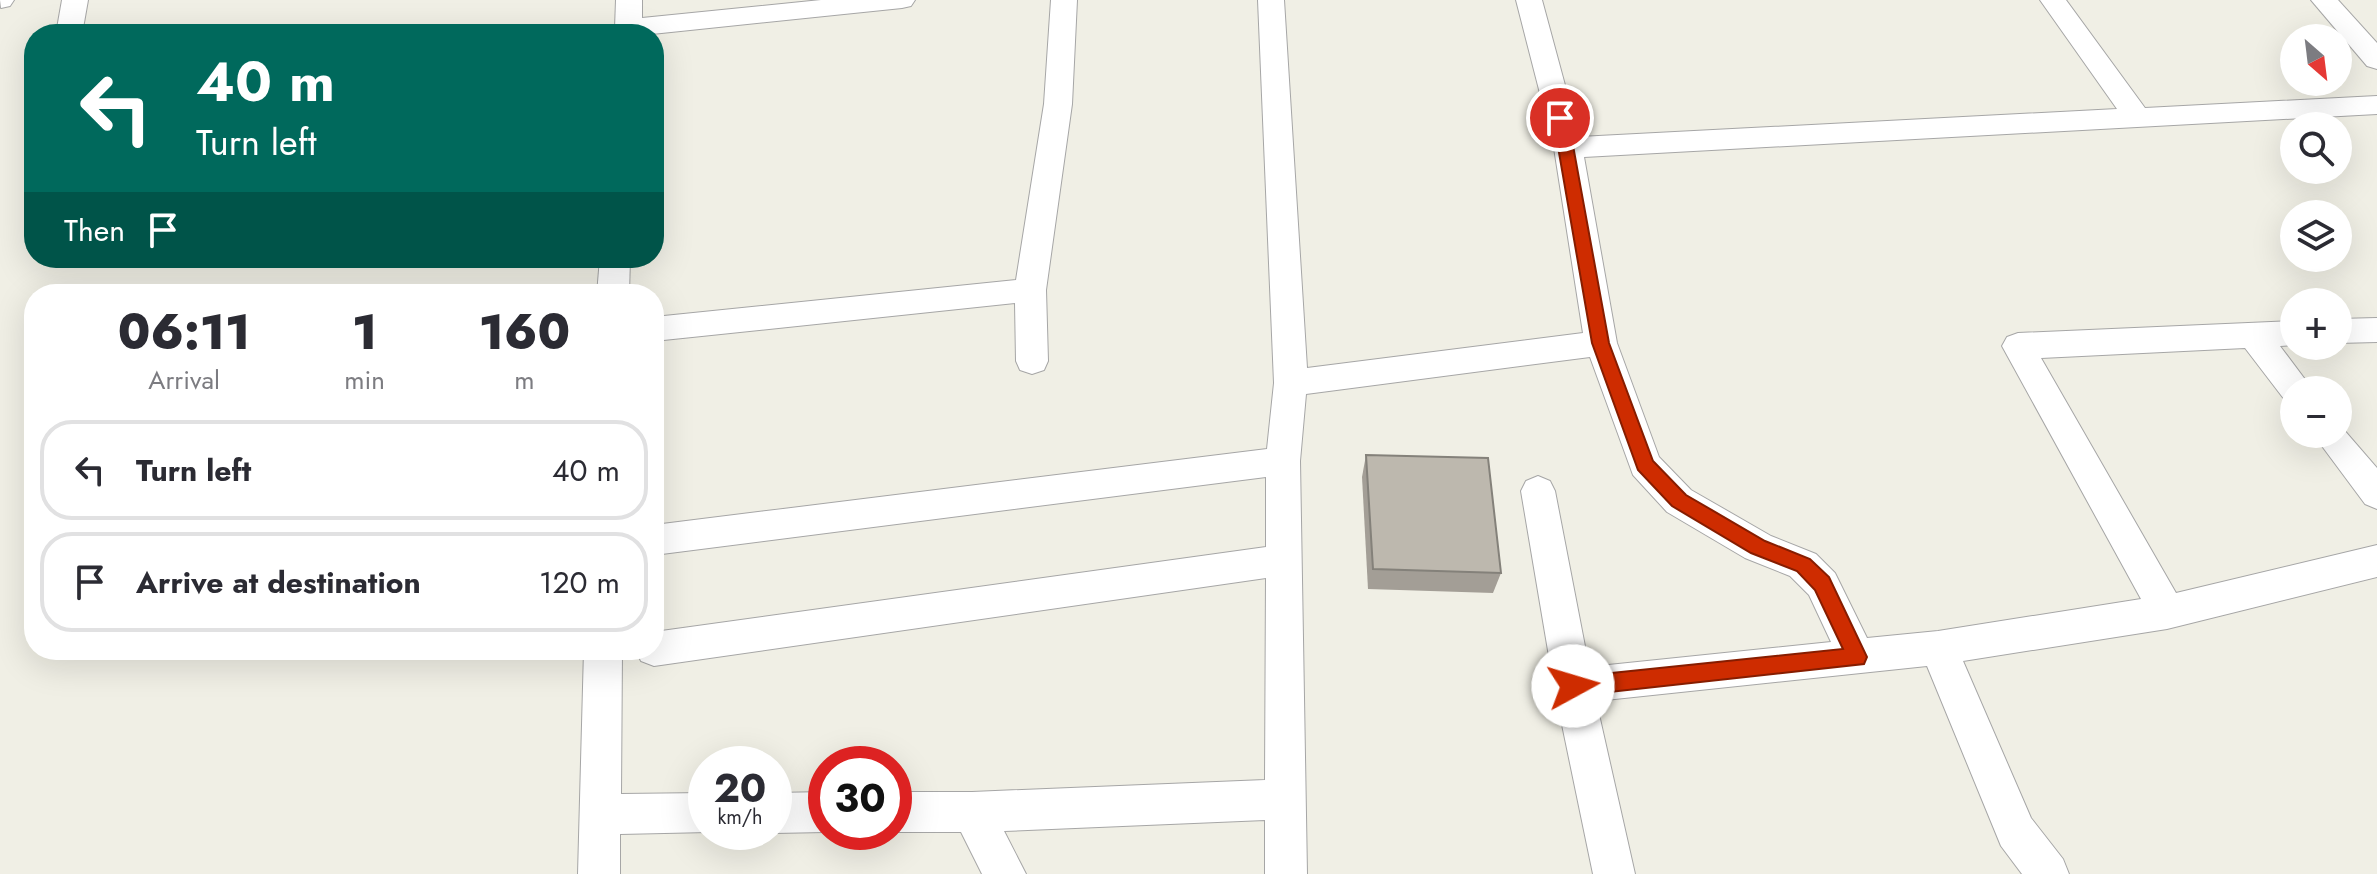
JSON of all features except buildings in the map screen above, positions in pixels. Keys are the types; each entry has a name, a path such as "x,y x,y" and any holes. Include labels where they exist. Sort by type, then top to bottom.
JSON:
{"street":[{"path":"71,24 75,0"},
{"path":"628,24 629,0"},
{"path":"664,27 902,0"},
{"path":"1032,361 1030,290 1058,104 1064,0"},
{"path":"1271,0 1291,383 1283,461 1286,874"},
{"path":"1529,0 1568,148 1608,363 1645,465 1679,501 1758,547 1803,565 1822,584 1857,657"},
{"path":"2053,0 2138,118"},
{"path":"2324,0 2377,60"},
{"path":"1568,148 2377,105"},
{"path":"664,328 1030,290"},
{"path":"2352,331 2377,330"},
{"path":"2167,612 2018,346 2280,334"},
{"path":"2253,335 2285,376"},
{"path":"1291,383 1608,363"},
{"path":"2341,448 2377,494"},
{"path":"664,539 1283,461"},
{"path":"1538,491 1573,686 1614,874"},
{"path":"664,648 1284,560"},
{"path":"1573,686 1938,648 2167,612 2377,561"},
{"path":"1938,648 2016,832 2048,874"},
{"path":"599,874 603,660"},
{"path":"912,812 1286,799"},
{"path":"972,812 1005,874"},
{"path":"600,814 688,813"}],"route":[{"path":"1560,118 1568,148 1601,343 1645,465 1679,501 1758,547 1803,565 1822,584 1857,657 1573,686"}]}
